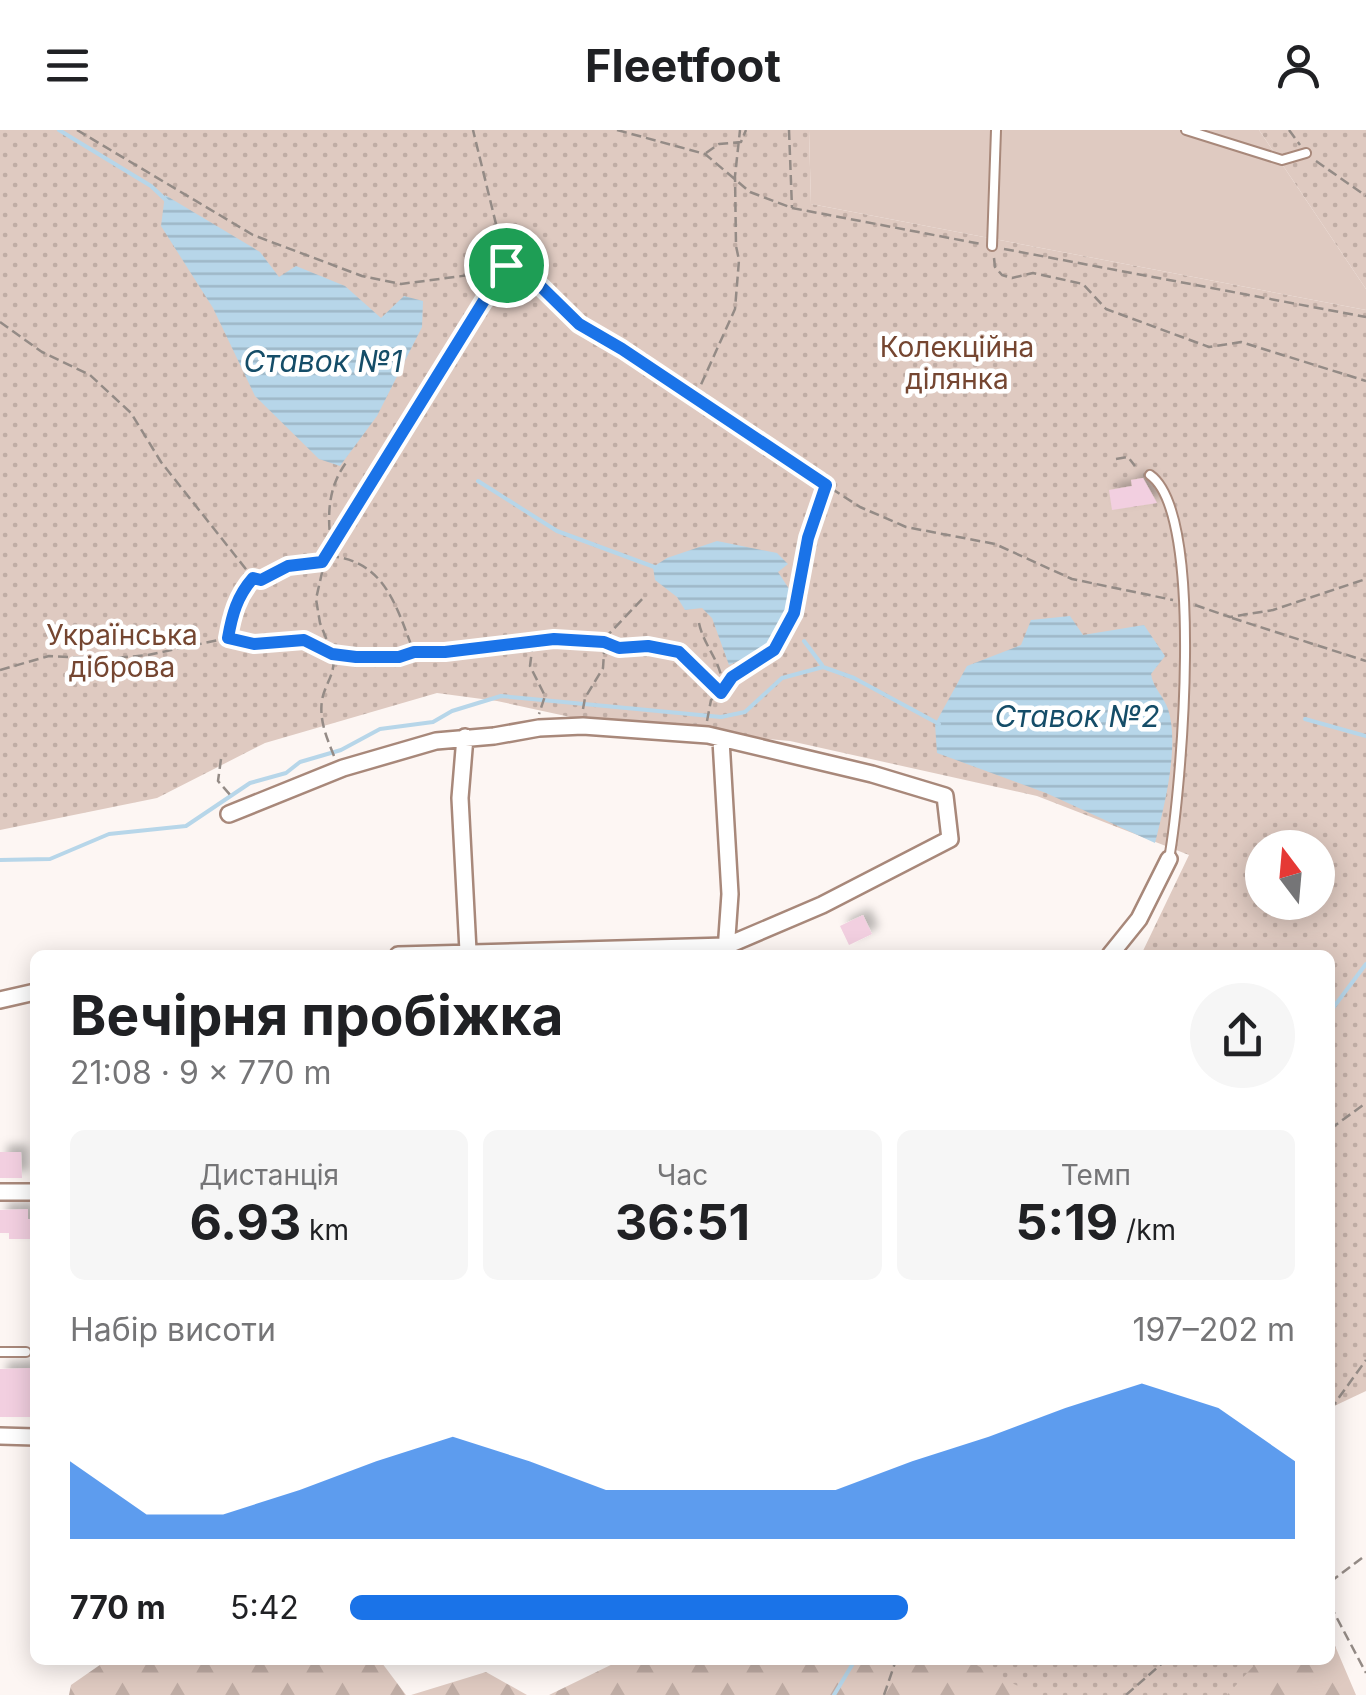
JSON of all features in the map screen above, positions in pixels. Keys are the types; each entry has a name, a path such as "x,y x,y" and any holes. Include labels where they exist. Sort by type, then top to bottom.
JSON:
{"street":[{"path":"229,814 343,768 436,741 583,726 708,734 945,796 950,838 726,950 730,894 721,740"},
{"path":"465,737 460,798 468,950"},
{"path":"1114,950 1138,919 1170,859"},
{"path":"0,1000 30,993"},
{"path":"0,1192 30,1192"},
{"path":"0,1436 30,1437"}],"lane":[{"path":"992,246 996,130"},
{"path":"1186,130 1282,160 1306,153"},
{"path":"1150,475 1159,482 1170,503 1179,541 1184,602 1184,706 1170,859"},
{"path":"0,1352 26,1352"}],"path":[{"path":"77,130 254,235 362,276 400,284 485,274 506,265 523,269 579,324 860,507 906,526 995,544 1072,579 1184,602 1366,662"},
{"path":"0,322 42,352 90,375 132,413 162,462 253,578 261,580 288,566 322,562 506,265 472,130"},
{"path":"694,400 735,310 739,260 735,176 743,130"},
{"path":"789,130 792,208"},
{"path":"1290,130 1306,153 1366,196"},
{"path":"705,154 719,144 741,142"},
{"path":"992,246 995,267 1002,275 1012,278 1048,274 1083,284 1106,308 1210,347 1241,342 1366,381"},
{"path":"1116,459 1128,458 1135,466"},
{"path":"332,546 328,502 338,473 348,460"},
{"path":"707,718 711,700 732,677 774,650 794,613 808,538 826,485"},
{"path":"326,555 352,558 373,572 396,605 414,652"},
{"path":"326,555 316,599 332,654 333,672 325,685 321,705 322,724 333,752"},
{"path":"228,638 242,590 253,578"},
{"path":"1230,617 1273,610 1366,579"},
{"path":"583,708 602,668 604,642 619,620 645,596"},
{"path":"699,623 722,673 721,693"},
{"path":"0,670 49,656 104,659 148,655 228,638 254,644 304,640 332,654 356,657 399,657 414,652 532,641 604,642 619,648 648,646 679,652 721,693"},
{"path":"532,641 530,666 545,702"},
{"path":"221,759 218,781 229,794"},
{"path":"1335,1125 1366,1103"},
{"path":"1335,1403 1366,1360"},
{"path":"1335,1578 1366,1554"},
{"path":"1335,1614 1366,1673"},
{"path":"884,1695 894,1665"},
{"path":"1126,1695 1160,1665"}],"green space":[{"path":"0,130 809,130 811,204 1366,310 1366,1391 1335,1406 1335,950 1143,950 1189,855 1037,796 790,741 598,723 497,701 437,693 265,743 157,798 0,830"},
{"path":"809,130 1259,130 1366,289 1366,310 811,204"},
{"path":"1259,130 1366,130 1366,289"},
{"path":"1335,1646 1356,1695 549,1695 611,1665 1335,1665"},
{"path":"100,1665 384,1665 406,1695 69,1695 71,1685"},
{"path":"976,1665 1254,1665 1227,1695 1036,1695"},
{"path":"486,1672 527,1695 411,1695"}],"water":[{"name":"Ставок №1","path":"165,195 260,252 279,277 296,266 345,286 381,318 404,296 423,301 422,327 377,416 340,466 319,459 255,396 213,308 161,226"},
{"path":"717,541 777,553 788,564 778,572 795,598 779,632 752,654 729,665 712,618 702,608 685,610 677,597 655,580 653,567 667,558"},
{"name":"Ставок №2","path":"1070,616 1083,635 1144,625 1165,656 1151,674 1168,709 1172,740 1155,843 1046,793 937,753 935,724 967,666 1021,645 1031,620"}],"building":[{"path":"1143,478 1157,503 1112,510 1109,490 1132,486 1131,480"},
{"path":"863,915 872,934 849,945 840,926"},
{"path":"0,1152 21,1152 22,1178 0,1178"},
{"path":"28,1209 30,1239 9,1239 9,1233 0,1233 0,1210"},
{"path":"30,1368 30,1417 0,1417 0,1369"}],"waterway":[{"path":"59,130 151,186 168,202"},
{"path":"478,481 557,531 657,568"},
{"path":"804,641 822,665"},
{"path":"0,860 50,859 109,834 186,826 250,783 286,773 300,762 341,750 380,729 433,722 452,711 501,696 721,717 745,712 782,678 823,667 854,678 939,724"},
{"path":"1305,719 1366,736"},
{"path":"1335,1005 1366,964"},
{"path":"834,1695 852,1665"}],"route":[{"path":"506,265 523,269 579,324 826,485 808,538 794,613 774,650 732,677 721,693 679,652 648,646 619,648 604,642 554,639 414,652 399,657 356,657 332,654 304,640 254,644 228,638 242,590 253,578 261,580 288,566 322,562 506,265"}],"park label":[{"name":"Колекційна ділянка","path":"957,363"},
{"name":"Українська діброва","path":"122,651"}]}
